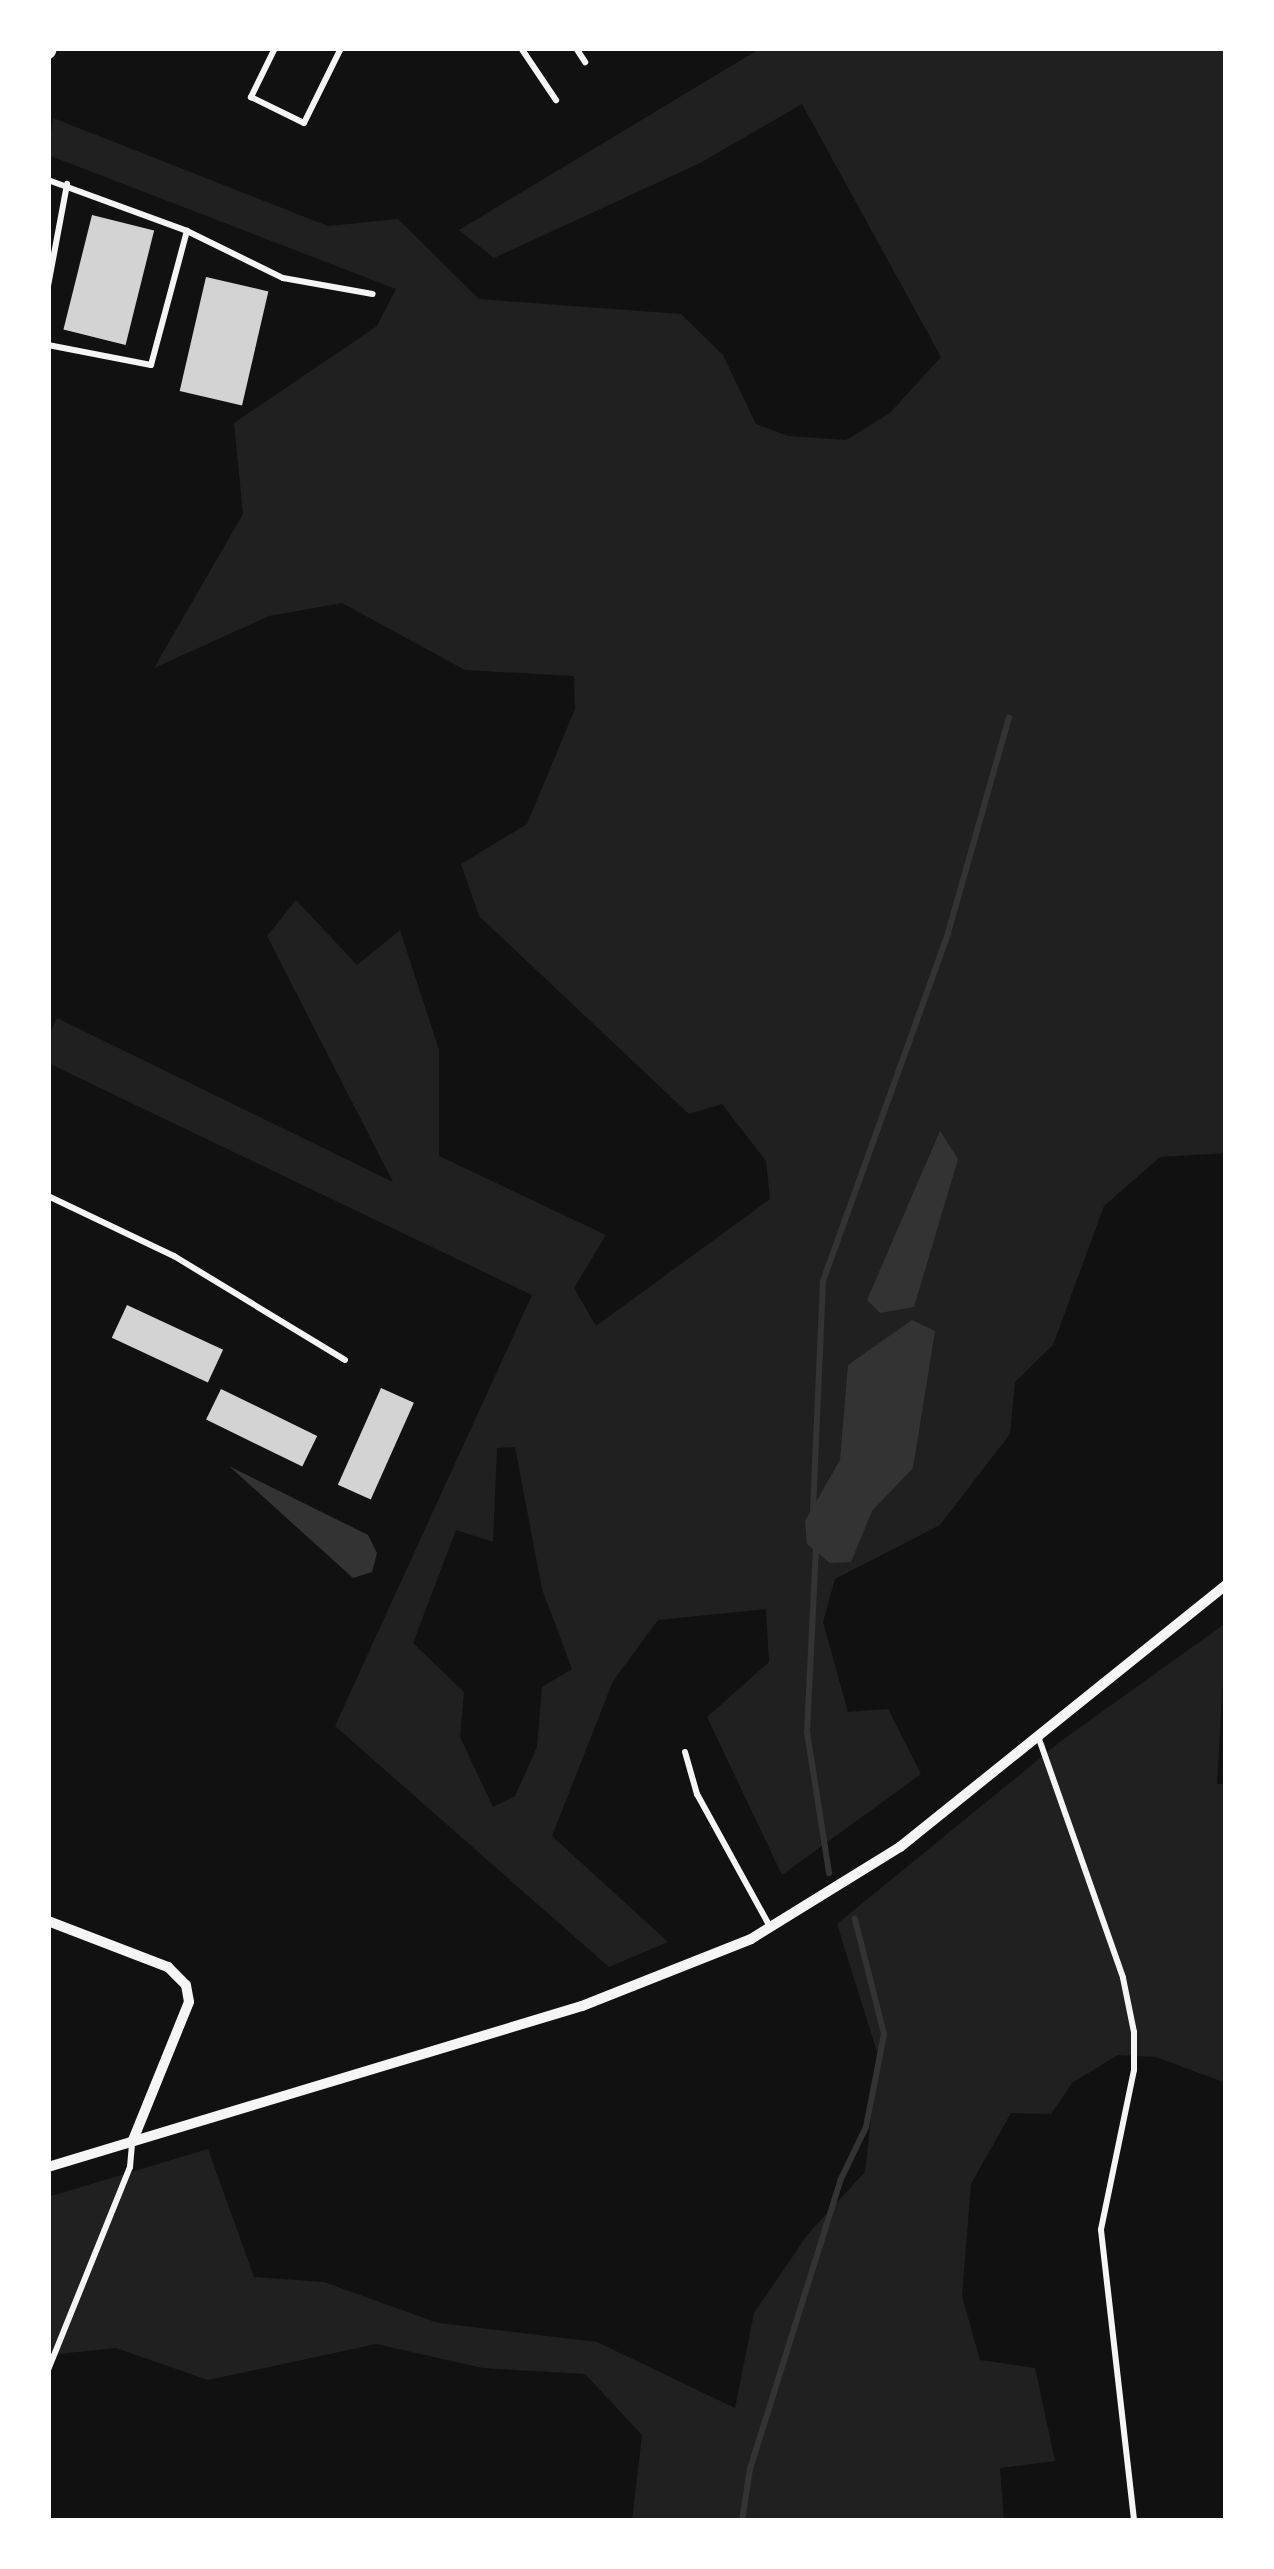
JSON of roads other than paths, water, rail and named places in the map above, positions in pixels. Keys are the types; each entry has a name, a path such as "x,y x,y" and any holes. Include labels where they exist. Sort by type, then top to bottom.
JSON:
{"street":[{"path":"48,2167 583,2006 771,1929 900,1847 1226,1585"},
{"path":"48,1921 168,1967 186,1984 188,2002 133,2140"}],"lane":[{"path":"275,48 251,97 304,123 341,48"},
{"path":"521,48 556,100"},
{"path":"576,48 585,62"},
{"path":"48,180 188,230 283,278 373,294"},
{"path":"48,286 67,184"},
{"path":"48,345 151,364 188,230"},
{"path":"48,1196 174,1256 345,1360"},
{"path":"1038,1736 1123,1978 1134,2032 1135,2070 1101,2230 1134,2521"},
{"path":"686,1752 698,1794 771,1929"},
{"path":"48,2370 130,2167 133,2140"}],"waterway":[{"path":"813,1510 823,1281 948,933 1009,717"},
{"path":"816,1548 807,1732 829,1873"},
{"path":"742,2521 750,2469 840,2181 866,2127 884,2034 855,1919"}]}
